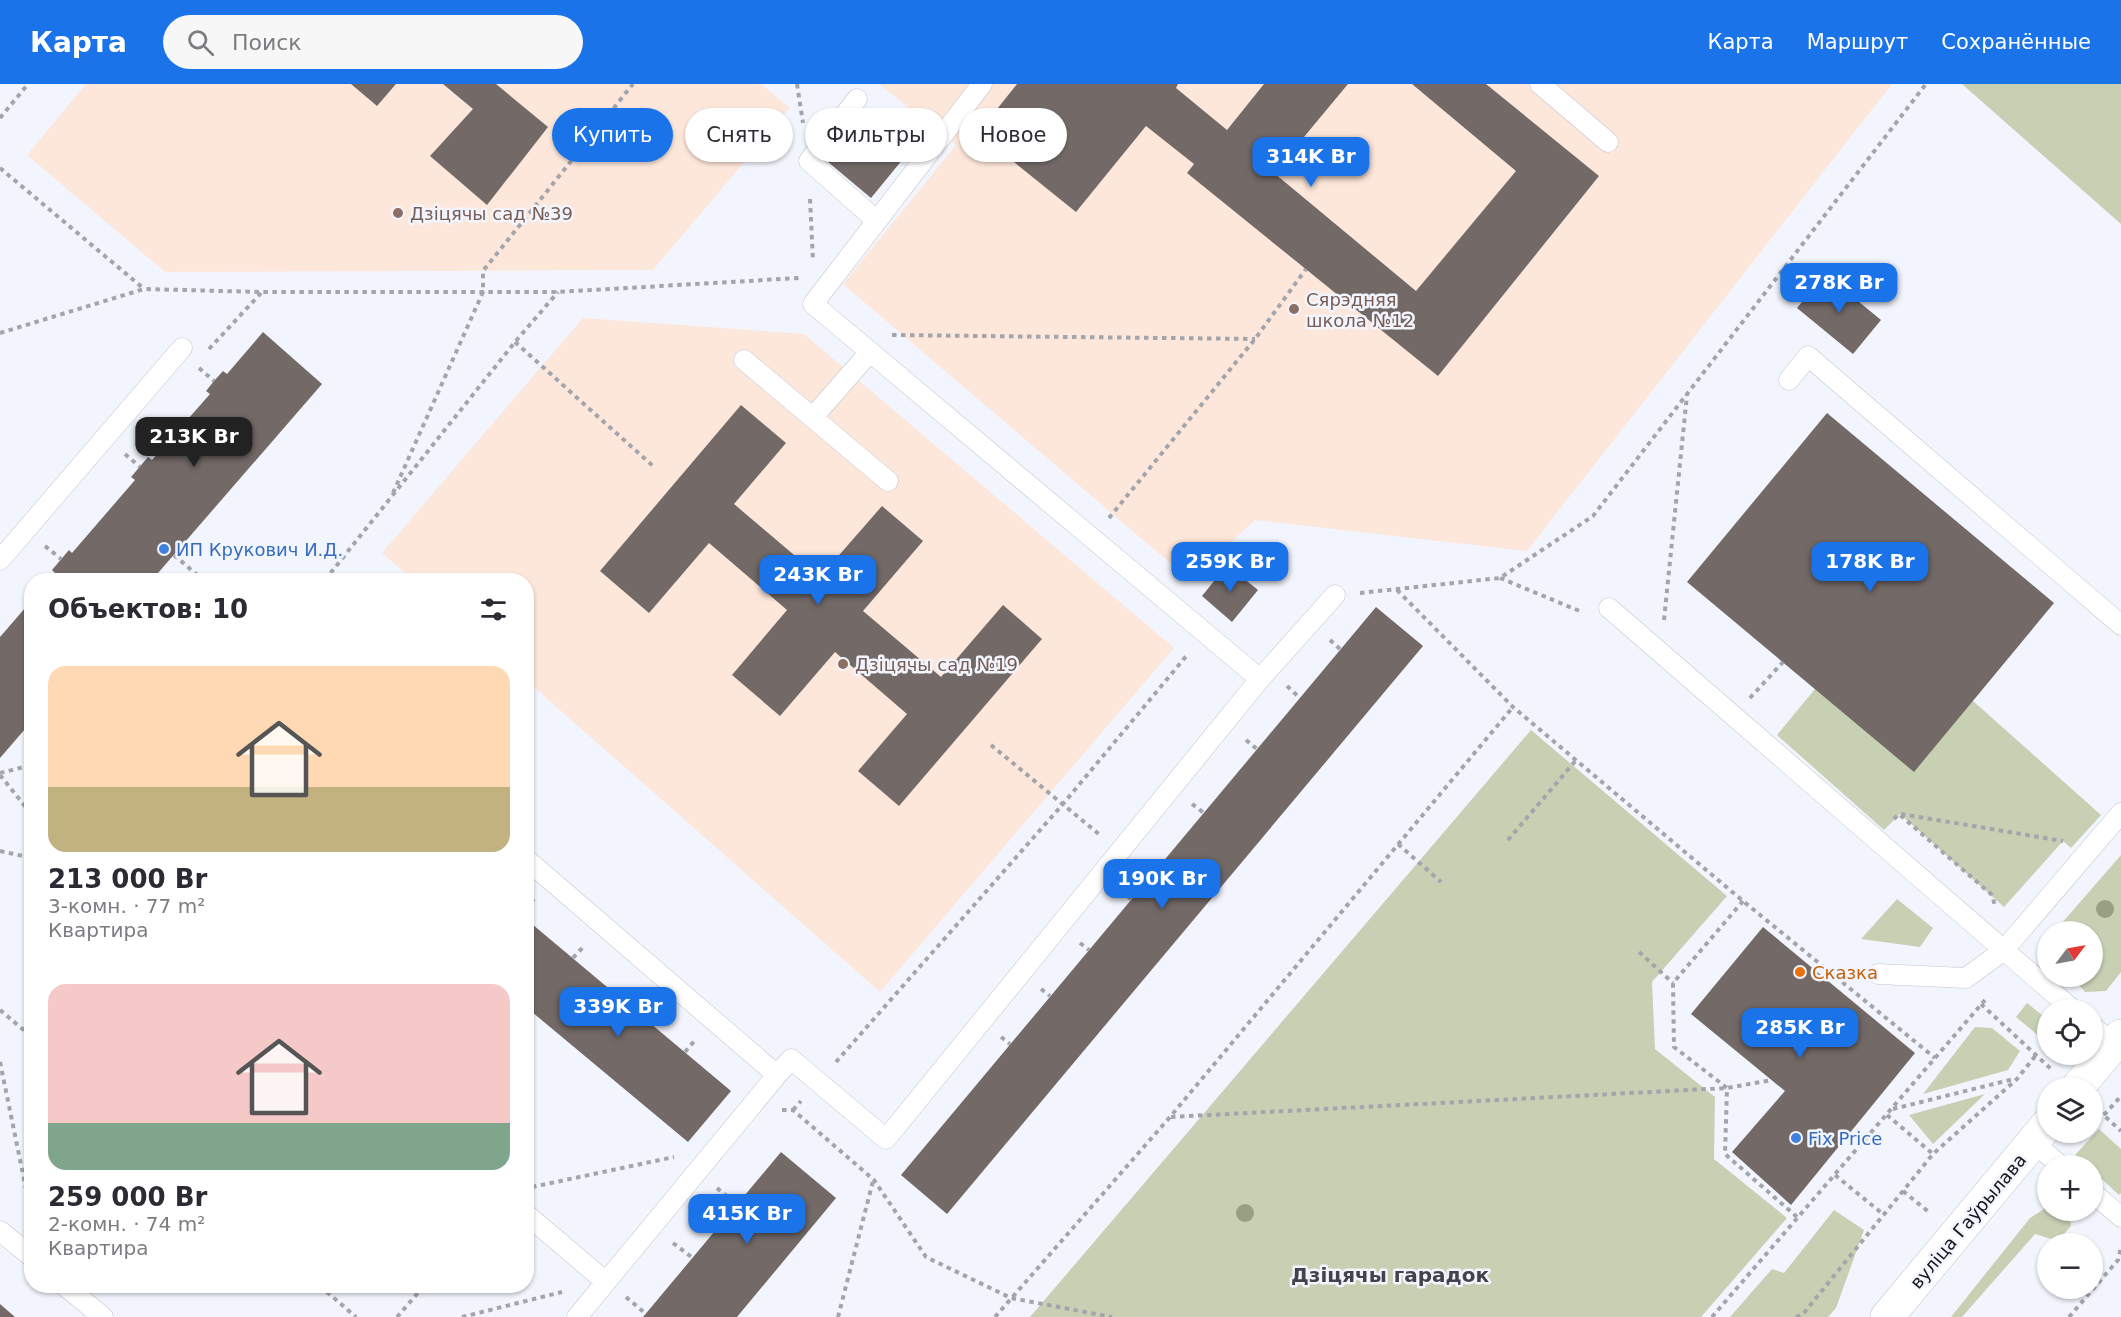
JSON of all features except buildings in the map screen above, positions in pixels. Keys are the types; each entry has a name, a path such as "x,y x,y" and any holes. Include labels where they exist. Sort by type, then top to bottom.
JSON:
{"main road":[{"path":"2084,1077 2109,1035"},
{"name":"вуліца Гаўрылава","path":"1887,1317 2037,1137"}],"lane":[{"path":"947,129 982,84"},
{"path":"1540,84 1608,142"},
{"path":"850,108 857,99"},
{"path":"810,162 877,221"},
{"path":"922,162 813,303 1260,680"},
{"path":"0,560 183,348"},
{"path":"813,417 870,352"},
{"path":"1789,380 1808,356 2121,625"},
{"path":"744,360 888,481"},
{"path":"577,1317 791,1059 886,1139 1260,680 1335,595"},
{"path":"1609,608 2060,999"},
{"path":"1878,974 1966,978 2011,956 2094,845 2121,813"},
{"path":"534,867 777,1075"},
{"path":"2103,1201 2121,1217"},
{"path":"534,1221 606,1282"},
{"path":"0,1231 24,1250"},
{"path":"74,1293 103,1317"}],"path":[{"path":"0,118 28,84"},
{"path":"393,493 483,292 483,271 633,84"},
{"path":"1335,595 1500,578 1593,516 1926,84"},
{"path":"857,99 869,108"},
{"path":"809,162 813,265"},
{"path":"0,168 144,289"},
{"path":"1105,523 1255,339 1306,269"},
{"path":"0,333 144,289 261,292 558,292 802,277"},
{"path":"212,347 261,292"},
{"path":"330,573 515,342 558,292"},
{"path":"882,335 1255,339"},
{"path":"515,342 654,467"},
{"path":"196,365 214,381"},
{"path":"1664,622 1687,394"},
{"path":"122,452 141,466"},
{"path":"43,543 61,559"},
{"path":"174,555 195,573"},
{"path":"1396,590 1513,707 1743,901 1935,1058"},
{"path":"793,1110 1063,804 1205,633"},
{"path":"1744,705 1783,662"},
{"path":"1283,682 1300,698"},
{"path":"995,1317 1170,1117 1513,707"},
{"path":"1239,734 1257,749"},
{"path":"992,746 1121,851"},
{"path":"1508,840 1577,759"},
{"path":"24,767 0,774 24,804"},
{"path":"1899,814 2094,845"},
{"path":"1398,844 1441,882"},
{"path":"0,851 24,856"},
{"path":"1727,1088 1674,1047 1673,983 1743,901"},
{"path":"1639,952 1673,983"},
{"path":"1712,1317 1981,1004 2011,956"},
{"path":"1981,1004 2061,1077"},
{"path":"0,1010 24,1030"},
{"path":"1796,1317 1803,1314 1933,1154 2017,1078 2036,1055"},
{"path":"0,1062 24,1179"},
{"path":"1892,1109 2017,1078"},
{"path":"1170,1117 1727,1088 1772,1080"},
{"path":"1727,1088 1725,1154 1797,1217"},
{"path":"2121,1095 2104,1116 2121,1131"},
{"path":"775,1110 793,1110 874,1180 927,1257 1011,1298 1112,1317"},
{"path":"1887,1115 1933,1154"},
{"path":"534,1187 714,1150"},
{"path":"1835,1175 1884,1215"},
{"path":"838,1317 874,1180"},
{"path":"714,1186 736,1205"},
{"path":"670,1240 693,1257"},
{"path":"2069,1317 2118,1260 2121,1247"},
{"path":"462,1317 569,1290"},
{"path":"328,1293 356,1317"},
{"path":"397,1317 418,1293"},
{"path":"625,1296 646,1314"}],"shaded area":[{"name":"Дзіцячы сад №39","path":"86,84 761,84 790,108 685,108 685,162 744,162 653,270 165,272 27,155"},
{"name":"Сярэдняя школа №12","path":"879,84 1892,84 1527,551 1255,520 1190,580 843,284 942,162 947,162 947,156 956,145 947,138 947,108 909,108"},
{"name":"Дзіцячы сад №19","path":"583,318 804,334 1174,648 880,992 534,687 534,573 405,573 382,553"}],"green space":[{"path":"1962,84 2121,84 2121,224"},
{"path":"1815,689 1973,701 2101,815 2071,848 2063,841 2004,907 1900,814 1884,830 1777,735"},
{"path":"1531,730 1727,896 1652,982 1655,1049 1715,1097 1714,1159 1787,1218 1701,1317 1030,1317"},
{"path":"2121,855 2121,972 2106,991 2085,992 2081,987 2103,987 2103,921 2064,921"},
{"path":"1897,899 1933,928 1920,947 1861,939"},
{"path":"2027,1003 2037,1011 2037,1035 2016,1017"},
{"path":"1975,1027 1992,1028 2020,1051 2008,1070 1923,1094"},
{"path":"1985,1094 1933,1144 1909,1115"},
{"path":"2103,1133 2121,1149 2121,1193 2119,1195 2103,1180 2103,1155 2075,1155 2086,1143 2103,1143"},
{"path":"1834,1210 1864,1230 1836,1308 1828,1317 1730,1317 1772,1269 1784,1273"},
{"path":"2037,1213 2037,1221 2070,1221 2071,1226 2065,1233 2035,1234 1962,1317 1951,1317 2030,1218"}],"place":[{"name":"Дзіцячы сад №39","path":"398,213"},
{"name":"Сярэдняя школа №12","path":"1294,309"},
{"name":"ИП Крукович И.Д.","path":"164,549"},
{"name":"Дзіцячы сад №19","path":"843,664"},
{"name":"Сказка","path":"1800,972"},
{"name":"Fix Price","path":"1796,1138"}],"district":[{"name":"Дзіцячы гарадок","path":"1390,1275"}]}
